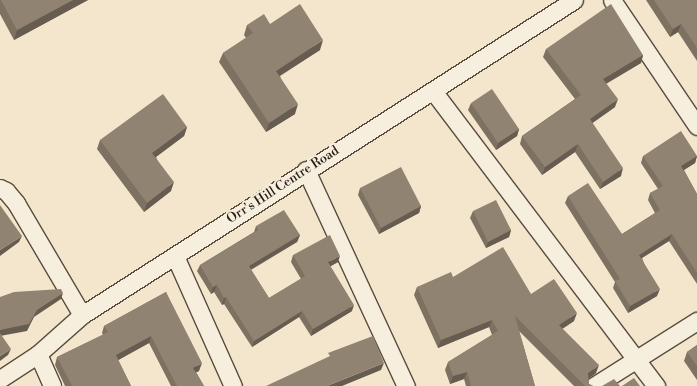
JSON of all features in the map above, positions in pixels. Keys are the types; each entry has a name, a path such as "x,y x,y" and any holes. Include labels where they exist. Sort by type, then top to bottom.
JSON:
{"street":[{"name":"Orr's Hill Centre Road","path":"0,379 38,354 82,315 306,170 433,91 574,0"},
{"path":"612,0 697,126"},
{"path":"433,91 656,386"},
{"path":"306,170 406,386"},
{"path":"0,188 6,191 16,203 82,315"},
{"path":"175,256 233,386"},
{"path":"594,386 697,321"},
{"path":"38,354 52,386"}],"building":[{"path":"1,0 73,0 17,30"},
{"path":"654,0 697,0 697,48 681,24 673,29"},
{"path":"300,4 323,40 276,71 298,104 269,123 223,53 253,33 247,25 264,14 270,24"},
{"path":"611,4 643,55 603,79 618,99 590,119 623,168 603,182 578,144 545,167 522,136 581,95 546,49"},
{"path":"492,89 519,129 498,143 471,103"},
{"path":"163,94 187,127 152,153 174,182 147,203 100,140"},
{"path":"681,131 697,156 681,166 697,194 697,273 672,234 639,255 660,289 630,306 615,281 620,279 568,196 588,183 622,234 660,210 650,193 663,186 643,156"},
{"path":"401,167 421,206 381,228 360,188"},
{"path":"496,200 511,230 488,242 473,211"},
{"path":"0,205 22,236 0,250"},
{"path":"284,210 300,235 249,266 269,298 305,276 293,255 330,235 340,256 328,262 354,305 313,329 302,311 254,341 226,297 224,298 217,285 213,287 200,265 258,230 256,226"},
{"path":"503,247 531,294 554,279 577,313 559,325 599,365 588,373 589,384 593,386 585,386 515,316 535,386 471,386 467,372 453,376 448,362 498,331 492,320 441,340 417,287 451,272 453,277"},
{"path":"61,289 63,293 37,310 29,324 0,330 0,297 14,292"},
{"path":"166,292 202,363 193,368 204,386 177,386 151,336 116,355 131,386 72,386 57,357 108,332 104,326"},
{"path":"0,333 11,349 0,356"},
{"path":"373,336 384,363 327,386 266,386 330,356 328,353"},
{"path":"697,345 697,366 687,352"},
{"path":"634,378 640,386 622,386"},
{"path":"614,379 620,386 602,386"}]}
